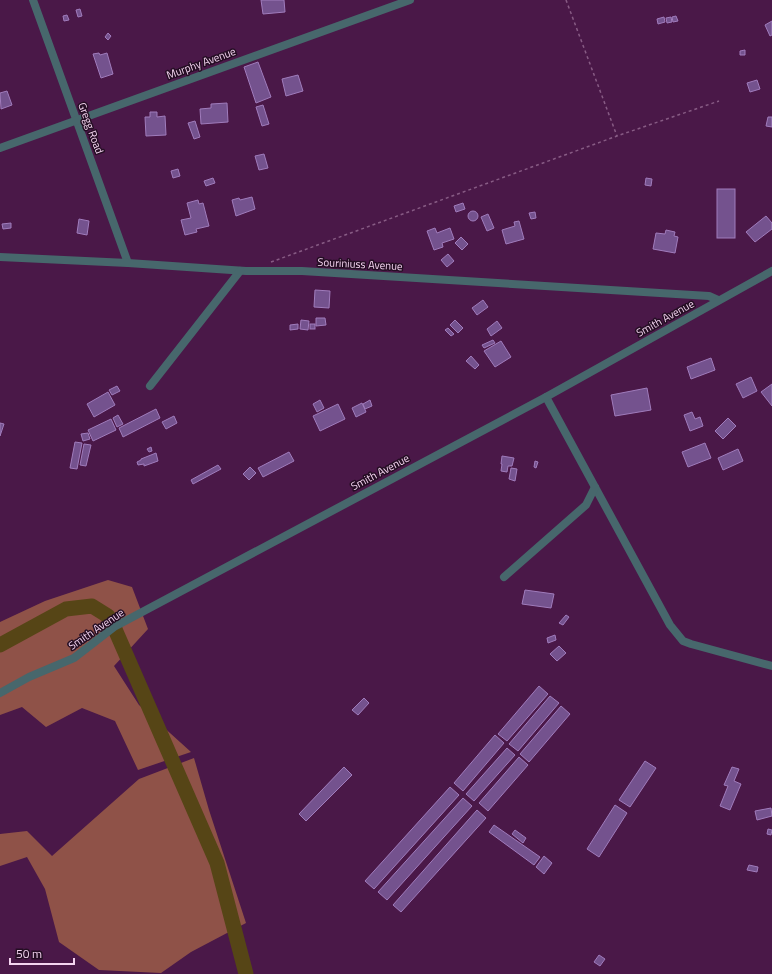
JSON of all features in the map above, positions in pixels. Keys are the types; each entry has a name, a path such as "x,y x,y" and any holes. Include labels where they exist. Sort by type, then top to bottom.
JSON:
{"street":[{"name":"Gregg Road","path":"33,0 128,263"},
{"name":"Murphy Avenue","path":"0,148 410,0"},
{"name":"Souriniuss Avenue","path":"0,257 128,263 240,271 310,272 709,296 718,300"},
{"path":"150,386 240,271"},
{"name":"Smith Avenue","path":"0,692 29,677 74,658 114,627 546,397 772,271"},
{"path":"546,397 676,634 683,641 691,644 772,666"},
{"path":"504,577 586,505 595,487"}],"path":[{"path":"566,0 617,136"},
{"path":"269,263 617,136 719,101"}],"shaded area":[{"path":"108,580 132,587 148,629 114,666 139,705 191,752 138,770 115,721 82,708 46,727 22,707 0,715 0,622 45,601"},
{"path":"194,758 209,810 246,923 191,952 161,973 99,970 59,942 45,889 27,857 0,866 0,834 27,831 52,856 139,779"}],"building":[{"path":"261,0 284,0 285,12 263,14"},
{"path":"80,9 82,16 78,17 76,10"},
{"path":"67,15 69,20 64,21 63,16"},
{"path":"676,16 678,21 673,22 672,17"},
{"path":"664,17 665,22 658,24 657,19"},
{"path":"671,17 672,22 667,23 666,18"},
{"path":"772,21 772,35 770,36 765,25"},
{"path":"108,33 111,36 108,40 105,37"},
{"path":"745,50 745,55 740,55 740,51"},
{"path":"99,53 100,55 107,53 113,74 101,78 93,54"},
{"path":"258,62 271,97 256,103 244,67"},
{"path":"298,75 303,91 286,96 282,79"},
{"path":"757,80 760,89 750,92 747,83"},
{"path":"7,91 12,105 1,109 0,93"},
{"path":"227,103 228,122 201,124 200,109 211,108 211,104"},
{"path":"263,105 269,124 262,126 256,107"},
{"path":"150,112 157,112 157,117 165,116 166,135 146,136 145,117 150,117"},
{"path":"768,117 772,117 772,127 766,126"},
{"path":"195,121 200,137 194,139 188,123"},
{"path":"264,154 268,168 259,170 255,156"},
{"path":"178,169 180,176 173,178 171,171"},
{"path":"213,178 215,183 206,186 204,181"},
{"path":"646,178 652,179 651,186 645,185"},
{"path":"717,189 735,189 735,238 717,238"},
{"path":"252,197 255,209 236,216 232,200"},
{"path":"198,200 199,204 203,203 209,226 196,229 197,232 185,235 181,220 191,218 187,203"},
{"path":"463,203 465,209 456,212 454,206"},
{"path":"471,211 475,211 477,212 477,220 471,221 468,218 468,214"},
{"path":"535,212 536,218 531,219 529,213"},
{"path":"488,214 494,228 487,231 481,217"},
{"path":"766,216 772,223 772,229 755,242 746,232"},
{"path":"79,219 89,221 87,235 77,233"},
{"path":"519,221 524,239 506,244 502,230 515,226 514,222"},
{"path":"11,223 11,228 3,229 2,224"},
{"path":"435,228 437,233 450,228 454,239 442,243 443,247 434,250 427,231"},
{"path":"666,230 675,232 674,236 678,237 675,253 653,249 656,233 665,234"},
{"path":"461,237 468,244 462,250 455,243"},
{"path":"448,254 454,261 447,267 441,260"},
{"path":"315,290 330,291 329,308 314,307"},
{"path":"483,300 488,307 477,315 472,308"},
{"path":"316,318 325,318 326,325 316,326"},
{"path":"301,320 309,321 308,330 300,329"},
{"path":"455,320 463,328 458,333 450,325"},
{"path":"497,321 502,328 491,336 487,329"},
{"path":"298,324 298,329 290,330 290,325"},
{"path":"310,324 315,324 315,329 310,329"},
{"path":"448,328 454,334 451,336 445,330"},
{"path":"493,340 495,343 484,348 482,345"},
{"path":"501,341 511,357 495,367 484,351"},
{"path":"471,356 479,365 475,369 466,361"},
{"path":"711,358 715,370 691,379 687,367"},
{"path":"751,377 757,391 743,398 736,384"},
{"path":"772,384 772,406 761,392"},
{"path":"117,386 120,391 112,395 109,390"},
{"path":"647,388 651,410 615,416 611,395"},
{"path":"108,392 115,405 94,417 87,404"},
{"path":"320,400 324,408 317,412 313,404"},
{"path":"370,400 372,406 365,409 363,404"},
{"path":"362,403 366,412 356,417 352,408"},
{"path":"338,404 345,419 320,431 313,416"},
{"path":"156,409 160,418 123,437 119,428"},
{"path":"692,412 695,419 700,417 703,426 690,431 684,415"},
{"path":"118,415 123,424 117,427 113,418"},
{"path":"174,416 177,423 166,429 162,422"},
{"path":"728,418 736,426 723,439 715,431"},
{"path":"111,419 116,430 93,441 88,430"},
{"path":"0,423 4,424 0,436"},
{"path":"88,433 90,439 83,441 81,434"},
{"path":"75,442 82,443 77,469 70,468"},
{"path":"705,443 711,458 688,467 682,452"},
{"path":"84,444 91,445 86,466 80,465"},
{"path":"151,447 152,451 149,452 147,449"},
{"path":"738,449 743,461 723,470 718,458"},
{"path":"289,452 294,461 263,477 258,468"},
{"path":"156,453 158,461 144,466 144,464 138,465 137,462 141,459"},
{"path":"502,456 514,458 512,466 508,466 507,472 501,471"},
{"path":"535,461 538,462 536,468 534,467"},
{"path":"218,465 221,469 193,484 191,480"},
{"path":"250,467 256,473 249,480 243,474"},
{"path":"511,468 517,469 515,481 509,479"},
{"path":"525,590 554,594 551,608 522,604"},
{"path":"566,615 569,617 563,625 559,623"},
{"path":"555,635 556,640 548,643 547,638"},
{"path":"559,646 566,653 557,661 550,654"},
{"path":"539,686 548,694 507,741 498,734"},
{"path":"550,696 559,703 518,751 509,744"},
{"path":"364,698 369,703 358,715 352,710"},
{"path":"561,706 570,714 529,762 520,754"},
{"path":"495,735 504,743 463,791 454,783"},
{"path":"507,748 515,755 474,801 466,794"},
{"path":"519,757 528,765 488,811 479,803"},
{"path":"645,761 656,768 630,807 619,800"},
{"path":"344,767 352,775 306,821 299,814"},
{"path":"732,767 739,769 734,781 741,784 730,810 720,806 728,786 724,785"},
{"path":"450,787 459,795 374,889 365,881"},
{"path":"463,798 472,806 387,900 378,892"},
{"path":"615,805 627,813 599,857 587,849"},
{"path":"771,808 772,816 757,820 755,811"},
{"path":"477,810 486,818 401,912 393,905"},
{"path":"494,825 540,857 534,865 489,832"},
{"path":"768,829 772,830 771,835 767,834"},
{"path":"515,830 526,838 523,843 512,834"},
{"path":"544,856 552,863 544,874 536,867"},
{"path":"749,865 758,867 757,872 747,870"},
{"path":"599,955 605,959 600,966 594,962"}],"waterway":[{"path":"0,645 66,609 92,606 108,616 217,863 246,974"}]}
